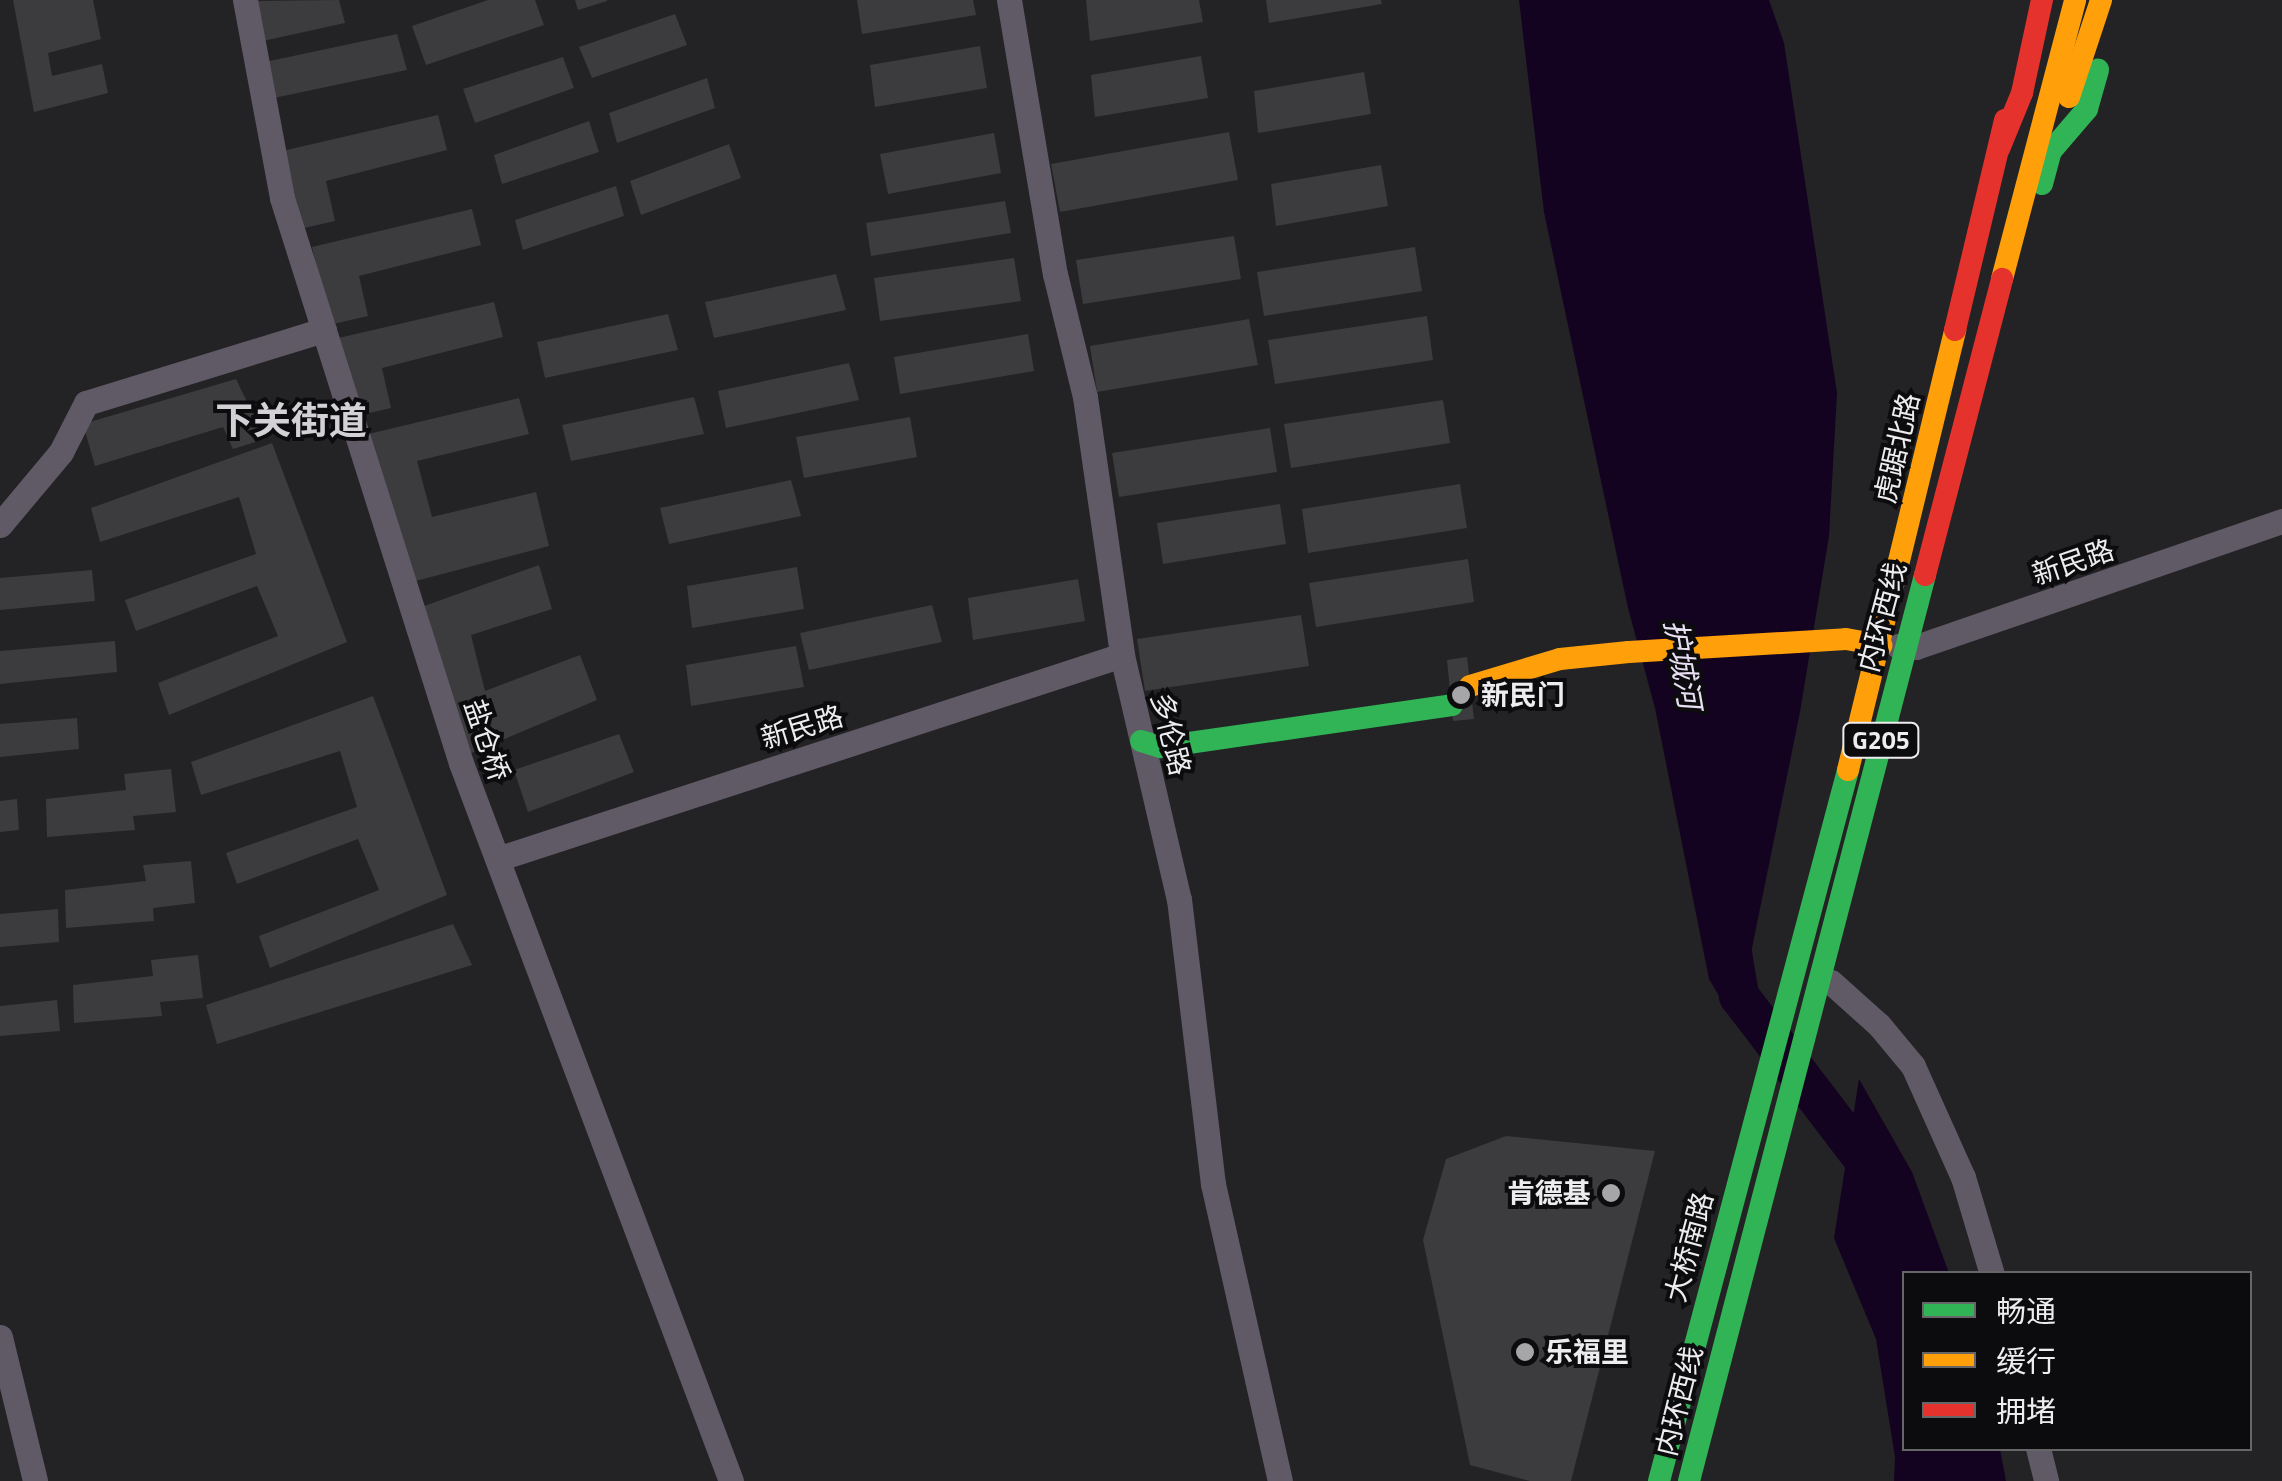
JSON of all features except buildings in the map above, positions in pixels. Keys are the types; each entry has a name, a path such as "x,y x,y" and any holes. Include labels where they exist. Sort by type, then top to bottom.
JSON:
{"main road":[{"path":"1999,148 2029,0"},
{"path":"1999,148 2022,93 2042,0"},
{"name":"内环西线","path":"1674,1481 2057,0"},
{"name":"内环西线","path":"1690,1481 2075,0"},
{"path":"1706,1481 1916,647 2051,151 2101,0"},
{"path":"2051,151 2087,109 2118,0"},
{"name":"虎踞北路","path":"1803,934 1881,645 1999,148"},
{"path":"1141,741 1161,747 1461,695 1560,660 1630,663 1881,645"},
{"name":"大桥南路","path":"1660,1481 1803,934"}],"street":[{"name":"盐仓桥","path":"245,0 282,198 461,763 500,858 731,1481"},
{"name":"多伦路","path":"1010,0 1056,274 1085,396 1122,655 1178,899 1213,1184 1280,1481"},
{"path":"0,525 61,452 86,402 324,330"},
{"name":"新民路","path":"1881,645 1916,647 2282,521"},
{"name":"新民路","path":"500,858 1122,655"},
{"path":"1832,982 1879,1025 1913,1066 1963,1177 1991,1271"},
{"path":"0,1337 35,1481"},
{"path":"2039,1451 2046,1481"}],"water":[{"path":"1519,0 1769,0 1784,43 1837,393 1829,536 1800,712 1739,1012 1732,1018 1709,979 1655,708 1628,608 1544,212"},
{"path":"1859,1079 1912,1172 1948,1271 1902,1271 1902,1451 2000,1451 2006,1481 1894,1481 1895,1457 1876,1339 1834,1238"}],"waterway":[{"name":"护城河","path":"1731,947 1739,996 1866,1162 1902,1277"}],"traffic: fast":[{"path":"2042,184 2051,151 2087,109 2098,70"},
{"path":"1689,1481 1925,575"},
{"path":"1141,741 1161,747 1452,705"},
{"path":"1659,1481 1848,770"}],"traffic: slow":[{"path":"2002,279 2075,0"},
{"path":"2069,97 2101,0"},
{"path":"1848,770 1955,330"},
{"path":"1470,686 1560,659 1629,652 1846,639 1881,645"}],"traffic: jam":[{"path":"1999,149 2022,93 2042,0"},
{"path":"1955,330 2005,120"},
{"path":"1925,575 2002,279"}],"place":[{"name":"新民门","path":"1461,695"},
{"name":"肯德基","path":"1611,1193"},
{"name":"乐福里","path":"1525,1352"}],"district":[{"name":"下关街道","path":"291,421"}]}
